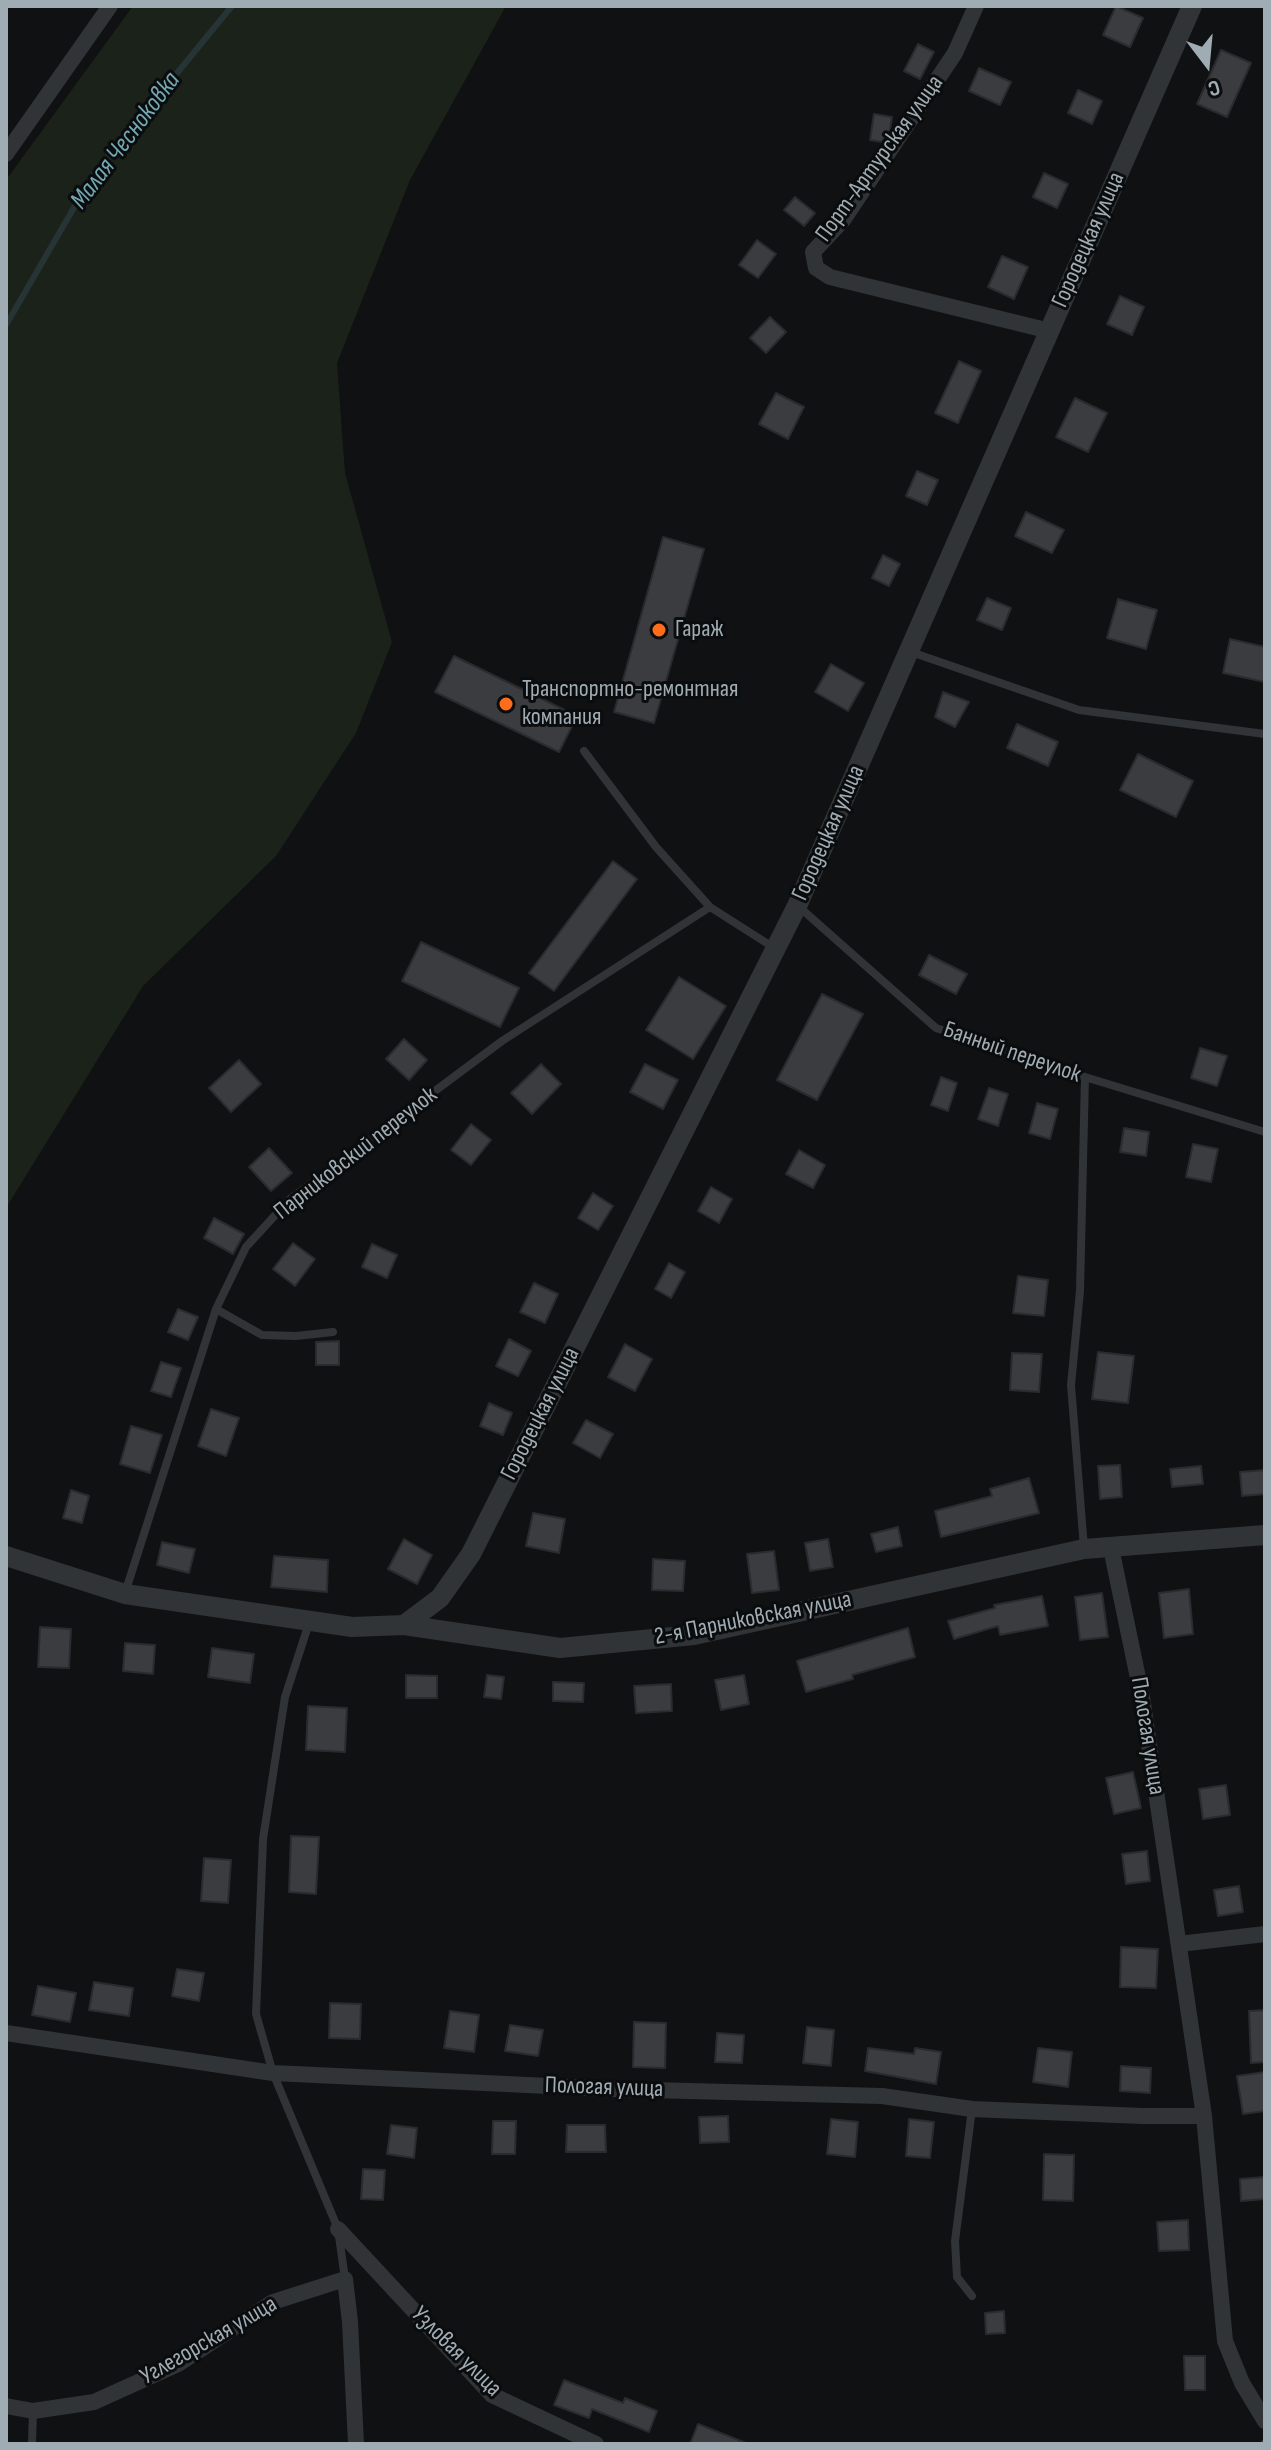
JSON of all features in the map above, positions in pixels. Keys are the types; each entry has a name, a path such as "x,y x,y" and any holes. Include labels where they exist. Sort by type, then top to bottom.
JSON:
{"street":[{"path":"8,143 110,6"},
{"name":"Порт-Артурская улица","path":"976,6 955,53 843,220 813,252 816,268 830,277 1050,331"},
{"name":"Городецкая улица","path":"404,1625 440,1598 471,1554 777,950 1192,6"},
{"name":"2-я Парниковская улица","path":"6,1556 125,1594 309,1622 352,1627 404,1625 560,1648 694,1635 1084,1549 1265,1535"},
{"name":"Пологая улица","path":"1111,1548 1142,1697 1204,2116 1225,2341 1242,2383 1265,2421"},
{"path":"1179,1944 1265,1934"},
{"name":"Пологая улица","path":"6,2033 273,2073 612,2089 882,2096 972,2109 1204,2116"},
{"name":"Узловая улица","path":"338,2229 492,2395 596,2444"},
{"path":"345,2279 356,2444"},
{"name":"Углегорская улица","path":"6,2406 33,2411 94,2402 178,2364 273,2302 345,2279"}],"lane":[{"path":"910,651 1079,710 1265,734"},
{"path":"584,751 656,847 710,907 777,950"},
{"name":"Банный переулок","path":"797,906 936,1028 1265,1132"},
{"name":"Парниковский переулок","path":"125,1594 216,1309 246,1247 290,1199 502,1041 710,907"},
{"path":"1084,1549 1071,1385 1080,1291 1085,1077"},
{"path":"216,1309 262,1335 296,1336 333,1332"},
{"path":"309,1622 285,1697 263,1839 256,2014 273,2073 338,2229 345,2279"},
{"path":"972,2109 955,2241 957,2277 972,2296"},
{"path":"32,2444 33,2411"}],"shaded area":[{"path":"133,6 506,6 410,180 337,363 345,473 392,642 356,733 276,856 143,986 6,1208 6,180"}],"building":[{"path":"1116,6 1143,18 1130,47 1103,35"},
{"path":"918,44 934,52 920,79 904,71"},
{"path":"1221,50 1251,63 1227,117 1197,104"},
{"path":"979,68 1011,82 1000,105 969,91"},
{"path":"1078,90 1102,101 1092,124 1068,113"},
{"path":"874,114 892,117 890,130 882,142 870,140"},
{"path":"1044,173 1068,184 1057,208 1033,197"},
{"path":"795,197 815,213 804,226 784,210"},
{"path":"757,240 776,254 758,278 739,265"},
{"path":"1002,256 1028,267 1014,299 988,287"},
{"path":"1120,296 1144,307 1132,335 1107,324"},
{"path":"770,317 786,332 766,353 750,338"},
{"path":"959,361 981,371 958,423 935,413"},
{"path":"776,393 804,407 788,439 759,424"},
{"path":"1075,398 1107,413 1088,452 1056,437"},
{"path":"917,471 938,480 927,505 906,496"},
{"path":"1026,512 1064,530 1052,553 1015,536"},
{"name":"Гараж","path":"663,537 704,549 654,723 614,712"},
{"path":"883,555 900,564 889,586 872,578"},
{"path":"987,598 1011,608 1002,630 977,620"},
{"path":"1118,599 1157,610 1146,649 1107,638"},
{"path":"1230,639 1265,647 1265,682 1223,673"},
{"name":"Транспортно-ремонтная компания","path":"454,656 577,716 559,752 435,692"},
{"path":"831,664 864,683 848,711 815,692"},
{"path":"943,692 969,702 955,727 935,717"},
{"path":"1017,724 1058,742 1048,766 1007,748"},
{"path":"1138,754 1193,781 1176,817 1120,790"},
{"path":"613,861 637,879 554,991 529,973"},
{"path":"421,942 519,988 500,1027 402,981"},
{"path":"929,955 967,974 956,994 919,975"},
{"path":"679,977 726,1006 693,1059 646,1030"},
{"path":"822,994 863,1014 817,1100 777,1080"},
{"path":"404,1039 427,1060 409,1080 386,1059"},
{"path":"1200,1048 1227,1056 1217,1086 1191,1078"},
{"path":"239,1060 261,1084 231,1112 209,1088"},
{"path":"541,1064 561,1084 532,1114 511,1093"},
{"path":"645,1064 678,1080 663,1109 630,1092"},
{"path":"941,1077 957,1083 948,1111 931,1105"},
{"path":"989,1088 1008,1094 998,1126 978,1119"},
{"path":"1037,1103 1058,1109 1050,1139 1029,1133"},
{"path":"471,1124 491,1140 471,1165 451,1150"},
{"path":"1124,1128 1149,1132 1146,1156 1120,1152"},
{"path":"1193,1144 1218,1149 1211,1182 1186,1177"},
{"path":"269,1148 292,1173 271,1191 249,1167"},
{"path":"799,1150 825,1165 813,1188 786,1174"},
{"path":"711,1187 732,1199 719,1223 698,1211"},
{"path":"593,1193 613,1206 598,1230 578,1218"},
{"path":"214,1218 244,1234 233,1254 204,1238"},
{"path":"293,1243 315,1259 295,1286 273,1269"},
{"path":"372,1244 397,1255 387,1278 362,1267"},
{"path":"669,1263 685,1272 671,1298 655,1289"},
{"path":"1018,1276 1048,1280 1044,1316 1013,1313"},
{"path":"534,1283 558,1294 545,1323 520,1312"},
{"path":"178,1309 198,1317 188,1340 168,1332"},
{"path":"509,1339 531,1351 518,1376 496,1366"},
{"path":"339,1341 339,1365 316,1365 316,1342"},
{"path":"625,1344 652,1359 635,1391 608,1377"},
{"path":"1098,1352 1134,1356 1128,1403 1092,1399"},
{"path":"1012,1353 1042,1354 1039,1392 1010,1390"},
{"path":"161,1362 181,1368 171,1397 151,1391"},
{"path":"489,1403 512,1413 503,1435 480,1426"},
{"path":"211,1409 239,1418 226,1456 198,1446"},
{"path":"586,1420 613,1434 600,1458 573,1443"},
{"path":"131,1426 162,1435 150,1473 120,1464"},
{"path":"1120,1465 1122,1497 1100,1499 1098,1466"},
{"path":"1201,1466 1203,1484 1172,1487 1170,1469"},
{"path":"1265,1470 1265,1494 1242,1496 1240,1472"},
{"path":"1029,1478 1039,1513 941,1537 935,1511 992,1496 990,1489"},
{"path":"71,1490 89,1496 82,1523 63,1518"},
{"path":"533,1513 565,1519 559,1553 526,1546"},
{"path":"898,1527 902,1546 876,1552 871,1534"},
{"path":"404,1539 432,1555 417,1584 388,1569"},
{"path":"828,1539 833,1567 810,1571 805,1543"},
{"path":"162,1542 195,1549 189,1573 157,1565"},
{"path":"774,1551 779,1590 752,1593 747,1554"},
{"path":"274,1556 328,1560 327,1592 271,1587"},
{"path":"653,1559 685,1561 683,1591 652,1590"},
{"path":"1189,1589 1193,1634 1164,1638 1159,1593"},
{"path":"1102,1593 1108,1637 1080,1640 1075,1597"},
{"path":"1042,1596 1048,1626 1000,1635 998,1626 954,1639 948,1621 995,1608 994,1605"},
{"path":"40,1627 71,1629 69,1668 38,1667"},
{"path":"908,1628 915,1657 806,1692 797,1661"},
{"path":"125,1643 155,1645 153,1674 123,1671"},
{"path":"212,1648 254,1654 250,1683 208,1677"},
{"path":"406,1675 437,1676 437,1698 406,1698"},
{"path":"487,1675 504,1677 501,1699 484,1697"},
{"path":"744,1675 749,1704 721,1710 715,1680"},
{"path":"553,1682 584,1683 583,1702 553,1701"},
{"path":"671,1684 672,1711 636,1713 634,1686"},
{"path":"308,1706 347,1708 345,1752 306,1750"},
{"path":"1133,1772 1141,1808 1114,1814 1106,1778"},
{"path":"1226,1785 1230,1815 1203,1819 1199,1789"},
{"path":"291,1836 319,1837 316,1894 289,1892"},
{"path":"1147,1851 1150,1881 1126,1884 1122,1854"},
{"path":"204,1858 231,1860 228,1903 201,1901"},
{"path":"1239,1886 1243,1912 1218,1916 1214,1890"},
{"path":"1121,1947 1158,1949 1156,1988 1120,1987"},
{"path":"177,1969 204,1973 199,2001 172,1996"},
{"path":"94,1982 133,1988 129,2016 89,2010"},
{"path":"38,1986 76,1993 70,2022 32,2015"},
{"path":"330,2003 361,2004 360,2039 329,2038"},
{"path":"1265,2010 1265,2062 1251,2063 1249,2011"},
{"path":"450,2011 479,2015 474,2052 444,2048"},
{"path":"634,2022 666,2023 665,2068 633,2067"},
{"path":"510,2025 543,2030 538,2056 505,2051"},
{"path":"807,2027 834,2030 831,2066 803,2063"},
{"path":"717,2033 744,2035 742,2063 715,2062"},
{"path":"868,2048 914,2054 915,2048 941,2052 936,2084 865,2071"},
{"path":"1038,2048 1072,2052 1068,2087 1033,2082"},
{"path":"1121,2066 1151,2068 1150,2093 1120,2091"},
{"path":"1265,2072 1265,2111 1243,2114 1237,2076"},
{"path":"728,2116 729,2142 700,2143 699,2117"},
{"path":"831,2119 858,2122 855,2157 827,2154"},
{"path":"909,2119 934,2122 930,2158 906,2156"},
{"path":"493,2121 516,2121 515,2154 492,2154"},
{"path":"391,2125 417,2128 414,2158 387,2154"},
{"path":"567,2125 605,2125 606,2152 566,2152"},
{"path":"1044,2154 1074,2155 1073,2201 1043,2200"},
{"path":"363,2169 385,2170 383,2200 361,2199"},
{"path":"1265,2177 1265,2199 1241,2201 1240,2179"},
{"path":"1188,2220 1189,2250 1159,2251 1157,2222"},
{"path":"1004,2311 1005,2333 986,2334 985,2313"},
{"path":"1184,2356 1205,2356 1205,2390 1185,2390"},
{"path":"564,2380 623,2403 625,2398 657,2411 649,2432 592,2409 589,2418 554,2405"},
{"path":"698,2424 746,2443 746,2444 690,2444"}],"waterway":[{"name":"Малая Чесноковка","path":"6,325 91,178 232,6"}],"place":[{"name":"Гараж","path":"659,630"},
{"name":"Транспортно-ремонтная компания","path":"506,704"}]}
